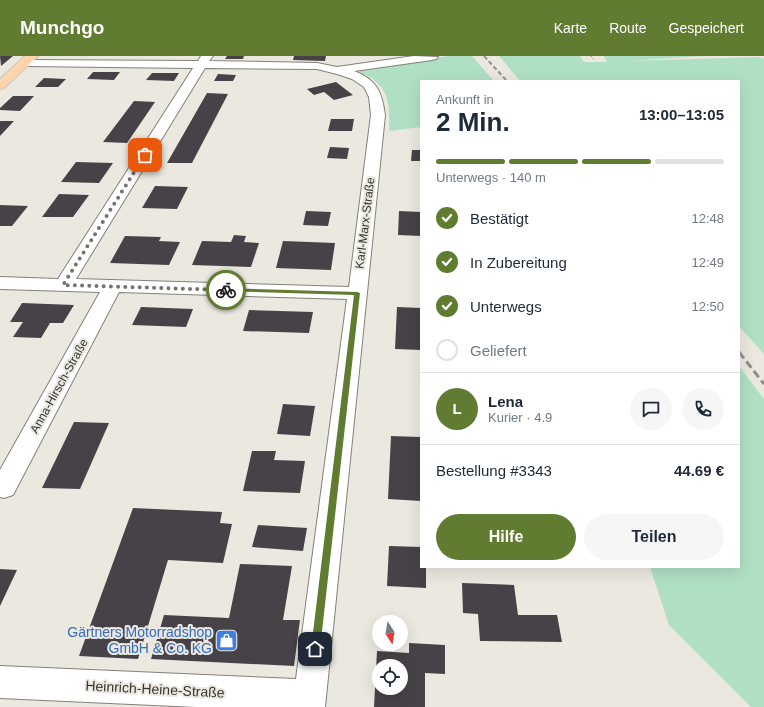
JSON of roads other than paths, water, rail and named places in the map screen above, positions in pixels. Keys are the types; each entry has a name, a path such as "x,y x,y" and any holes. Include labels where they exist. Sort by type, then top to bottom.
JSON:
{"main road":[{"path":"0,85 29,59"}],"street":[{"path":"337,70 432,57"},
{"name":"Karl-Marx-Straße","path":"29,59 205,60 317,66 353,75 365,82 373,90 376,98 378,115 309,701"},
{"path":"63,285 205,60"},
{"path":"0,283 357,293"},
{"name":"Anna-Hirsch-Straße","path":"4,487 113,286"},
{"name":"Heinrich-Heine-Straße","path":"0,682 309,701"}],"railway":[{"path":"484,56 506,80"},
{"path":"740,353 764,384"}],"place":[{"name":"Gärtners Motorradshop GmbH & Co. KG","path":"227,640"}]}
